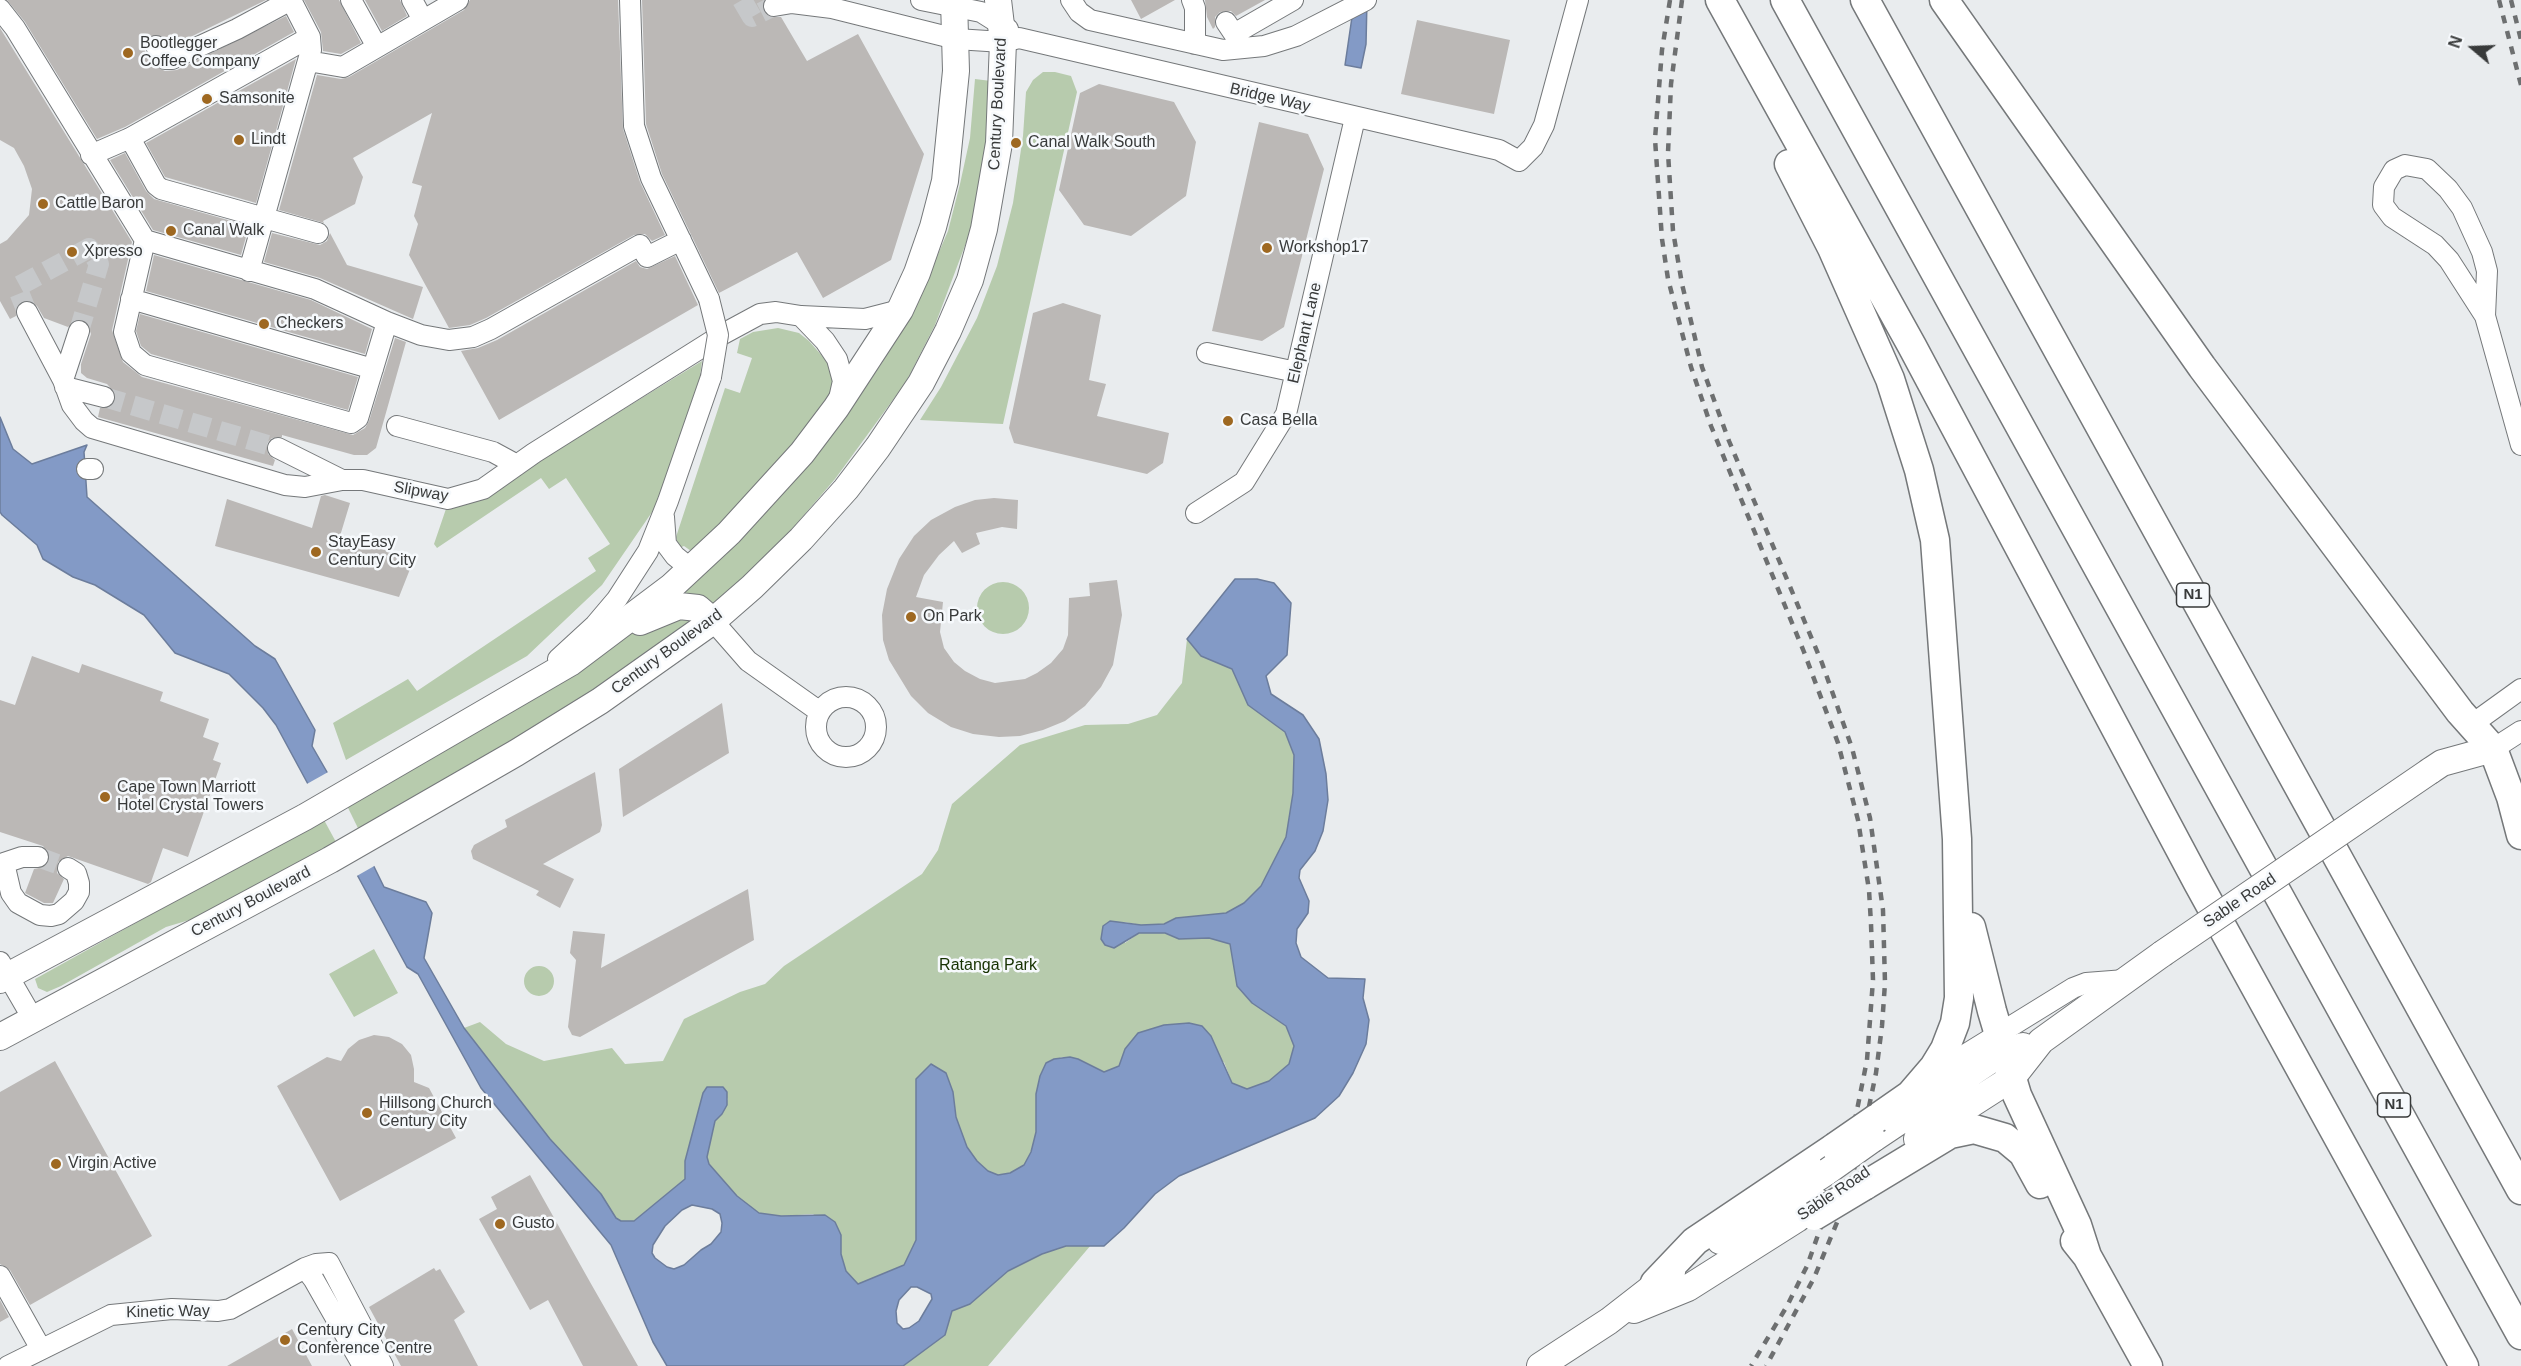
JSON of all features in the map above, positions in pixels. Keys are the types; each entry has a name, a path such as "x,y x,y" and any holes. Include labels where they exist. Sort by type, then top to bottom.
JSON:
{"highway":[{"path":"1720,0 1749,56 1912,346 2198,884 2464,1366"},
{"name":"N1","path":"1785,0 2521,1335"},
{"name":"N1","path":"1865,0 2521,1190"},
{"path":"1944,0 2202,367 2471,725 2493,749 2511,797 2521,835"},
{"path":"1655,1283 1695,1241 1832,1159 1875,1128 1925,1079 1945,1049 1959,998 1957,839 1935,540 1919,470 1890,379 1832,248 1764,115 1749,56"},
{"path":"1957,839 1972,933 2004,1054 2017,1095 2077,1225 2087,1256"},
{"path":"1810,1212 1950,1134 1974,1129 2005,1138 2023,1153 2068,1232 2087,1256 2148,1366"}],"main road":[{"path":"570,663 619,628 691,569 765,495 802,453 836,408 900,310 917,273 933,227 945,181 954,102 957,39 955,3"},
{"name":"Century Boulevard","path":"0,1037 330,860 516,753 600,701 713,621 760,579 846,489 878,447 921,383 948,332 970,280 992,190 999,142 1006,26"},
{"path":"3,972 305,817 637,624 679,606 698,608 713,621"},
{"name":"Sable Road","path":"1875,1128 2004,1054 2041,1041 2162,954 2436,767 2471,725"},
{"name":"Sable Road","path":"2436,767 2493,749"},
{"name":"Sable Road","path":"1866,1179 2004,1054"},
{"name":"Sable Road","path":"1609,1321 1688,1288 1810,1212"},
{"name":"Sable Road","path":"1540,1366 1609,1321 1655,1283"}],"street":[{"path":"156,46 161,56 165,59 172,58 237,30 291,0 310,37 311,50 308,62 249,271"},
{"path":"351,0 377,47"},
{"path":"412,0 423,20"},
{"path":"308,62 343,67 458,0"},
{"path":"532,683 595,625 617,599 648,551 711,378 716,356 718,336 709,299 651,178 634,126 630,0"},
{"path":"921,0 955,3 981,12 1006,26"},
{"path":"1071,0 1079,12 1090,20 1223,50 1264,46 1296,36 1347,6"},
{"path":"1192,0 1195,8 1196,44"},
{"path":"1226,21 1234,34 1293,0"},
{"name":"Bridge Way","path":"1006,26 1355,118 1499,150 1519,161 1533,147 1544,126 1578,0"},
{"path":"774,6 792,3 848,6 957,39 1006,26"},
{"path":"0,9 15,28 145,240 315,289 387,322 433,338 459,340 473,337 636,247 647,257 681,240"},
{"path":"92,155 130,138 310,37"},
{"name":"Elephant Lane","path":"1196,513 1244,482 1286,414 1355,118"},
{"path":"130,138 156,185 161,189 318,233"},
{"path":"2485,316 2487,271 2482,252 2462,208 2448,189 2427,169 2405,165 2394,170 2384,187 2383,205 2392,217 2435,245 2449,260 2485,316 2521,445"},
{"path":"145,240 124,332 131,353 145,365 156,369 351,423 358,418 387,322"},
{"path":"131,298 373,369"},
{"name":"Slipway","path":"27,312 79,415 92,428 285,484 305,487 342,480 363,480 448,499 483,489 744,321 760,314 776,312 801,316 865,319 900,310"},
{"path":"801,316 825,341 837,359 843,381 836,408"},
{"path":"79,331 64,384 104,397"},
{"path":"1207,352 1296,372"},
{"path":"398,426 493,452 517,465"},
{"path":"278,448 342,480"},
{"path":"666,506 666,544 676,558 691,569"},
{"path":"713,621 747,661 820,712"},
{"name":"Sable Road","path":"2471,725 2521,689"},
{"name":"Sable Road","path":"2493,749 2521,731"},
{"path":"38,857 22,857 2,863 8,885 18,903 29,911 51,916 68,908 79,892 76,873 68,868"},
{"path":"3,972 33,1019"},
{"path":"1925,1079 2004,1054 2073,988 2086,983 2126,980"},
{"name":"Kinetic Way","path":"18,1363 41,1348 111,1315 123,1312 172,1309 218,1311 230,1309 304,1268 329,1263 383,1366"},
{"path":"304,1268 314,1280 363,1366"},
{"path":"0,1276 41,1348"}],"green space":[{"path":"1043,72 1071,76 1077,92 1003,424 920,420 941,387 977,318 997,266 1013,203 1023,136 1026,92 1033,80"},
{"path":"975,79 991,81 990,141 969,235 935,325 906,382 835,479 792,529 741,580 644,662 512,746 206,915 166,927 61,986 47,992 38,988 35,979 355,801 576,673 679,596 738,542 812,460 846,415 882,363 920,296 948,231 960,184 970,138"},
{"path":"778,328 799,333 831,366 834,384 826,404 795,447 698,550 691,551 684,546 679,548 676,537 725,388 740,393 752,358 737,353 740,339 753,332"},
{"path":"702,361 699,385 661,499 602,585 527,656 346,760 333,723 408,679 417,691 596,571 588,558 610,544 566,478 549,489 541,478 437,548 434,544 448,503 476,500"},
{"path":"998,582 1008,582 1018,586 1025,593 1029,608 1025,623 1018,630 1008,634 998,634 988,630 981,623 977,613 977,603 981,593 988,586"},
{"name":"Ratanga Park","path":"1187,639 1201,656 1232,669 1248,704 1285,732 1294,755 1293,793 1286,837 1261,886 1244,903 1226,913 1176,918 1164,924 1141,925 1124,922 1125,943 1139,933 1165,933 1179,939 1209,937 1231,944 1237,986 1252,1003 1286,1026 1294,1046 1289,1064 1269,1081 1247,1089 1232,1083 1224,1062 1125,1049 1119,1066 1104,1072 1078,1059 1062,1057 1046,1064 1040,1076 1036,1094 1036,1132 1032,1152 1024,1165 1010,1173 998,1175 988,1171 967,1147 956,1117 953,1092 916,1079 916,1240 904,1265 858,1284 846,1271 841,1254 841,1235 813,1214 781,1216 759,1213 737,1196 709,1164 708,1146 715,1121 722,1114 728,1098 692,1135 685,1161 685,1179 634,1221 621,1221 616,1218 601,1194 550,1139 464,1028 480,1022 506,1044 544,1061 612,1048 625,1064 663,1061 684,1019 740,992 765,984 784,966 922,874 938,850 952,804 1020,745 1085,725 1128,724 1157,715 1182,683"},
{"path":"374,949 398,993 354,1017 329,974"},
{"path":"539,966 550,970 554,981 550,992 539,996 528,992 524,981 528,970"},
{"path":"1091,1245 988,1366 903,1366 945,1335 952,1311 970,1304 1008,1271 1042,1254 1066,1246"}],"water":[{"path":"1367,0 1366,44 1361,68 1345,65 1352,17"},
{"path":"0,417 13,449 32,464 87,445 84,452 87,497 255,646 275,659 315,730 312,746 331,779 384,887 426,902 432,913 424,958 464,1028 550,1139 601,1194 616,1218 621,1221 634,1221 685,1179 685,1161 703,1093 707,1087 723,1087 727,1092 727,1105 715,1121 707,1157 709,1164 737,1196 759,1213 781,1216 825,1215 835,1222 841,1235 841,1254 846,1271 858,1284 904,1265 916,1240 916,1079 931,1064 946,1073 953,1092 956,1117 967,1147 988,1171 998,1175 1010,1173 1024,1165 1031,1152 1036,1132 1036,1094 1040,1076 1046,1063 1054,1059 1070,1057 1078,1059 1104,1072 1119,1066 1125,1049 1138,1033 1164,1025 1189,1023 1202,1026 1211,1036 1232,1083 1247,1089 1269,1081 1289,1064 1294,1046 1286,1026 1252,1003 1237,986 1230,944 1209,938 1179,939 1165,933 1139,933 1114,948 1105,945 1101,939 1103,926 1110,921 1141,925 1164,924 1176,918 1226,913 1244,903 1261,886 1286,837 1293,793 1294,755 1285,732 1248,705 1232,669 1201,656 1187,639 1235,579 1257,579 1274,583 1291,603 1287,655 1266,676 1271,694 1303,715 1319,739 1326,774 1328,800 1323,831 1315,851 1300,870 1299,878 1309,901 1308,913 1297,929 1296,943 1301,957 1328,978 1365,979 1363,998 1369,1020 1366,1044 1353,1073 1339,1096 1315,1118 1179,1176 1155,1194 1104,1246 1066,1246 1042,1254 1008,1271 970,1304 952,1311 945,1335 903,1366 667,1366 653,1342 611,1245 481,1088 418,974 407,967 276,725 263,708 229,674 175,653 144,615 95,585 73,577 43,559 37,545 0,512","holes":["692,1205 712,1209 720,1214 721,1232 711,1244 684,1265 674,1269 667,1267 655,1258 652,1253 653,1245 665,1226 682,1210","911,1287 917,1287 931,1294 932,1299 919,1321 903,1329 897,1323 896,1311 899,1300"]}],"pier":[{"path":"330,771 376,865 355,877 305,785"}],"building":[{"path":"7,0 266,0 170,47 162,36 150,36 144,45 145,51 153,65 165,71 177,70 286,16 294,32 125,127 97,139 25,22"},
{"path":"304,0 339,0 361,43 341,54 323,51 321,32"},
{"path":"365,0 400,0 407,16 382,31"},
{"path":"470,0 618,0 623,129 640,182 665,235 652,241 645,234 634,235 486,318 470,325 449,328 409,255 418,224 414,216 422,186 412,183 432,113 353,158 363,177 355,204 323,221 324,223 279,210 317,75 341,79 349,77 464,10"},
{"path":"642,0 764,0 762,7 764,13 770,17 781,17 807,61 858,34 924,154 891,260 823,298 797,252 719,293 662,174 646,124"},
{"path":"1131,0 1175,0 1141,19"},
{"path":"1205,0 1265,0 1236,16 1231,11 1220,12 1215,17 1213,29 1207,17"},
{"path":"1417,20 1510,40 1494,114 1401,94"},
{"path":"0,28 132,242 112,330 123,362 142,377 353,435 365,428 369,421 395,338 406,342 376,448 367,455 354,455 282,435 282,437 272,438 267,443 268,454 275,460 273,466 98,417 100,408 113,405 116,394 107,384 87,378 81,373 81,364 91,334 87,323 76,319 68,327 44,318 37,306 28,300 17,305 16,316 10,319 0,301 0,244 7,240 29,215 32,189 24,166 14,148 0,140"},
{"path":"296,59 256,203 165,177 146,143"},
{"path":"1099,84 1174,102 1196,142 1186,196 1131,236 1084,225 1059,190 1080,93"},
{"name":"Workshop17","path":"1259,122 1308,134 1324,169 1284,327 1262,341 1212,331"},
{"path":"125,153 146,191 154,199 249,226 241,255 153,230 110,160"},
{"path":"272,233 320,245 327,241 330,233 347,265 423,287 413,319 320,278 264,262"},
{"path":"154,255 311,300 372,329 365,354 146,291"},
{"path":"675,256 698,305 499,420 461,351 478,348 497,340 636,261 640,267 647,269"},
{"path":"1063,303 1101,315 1089,380 1106,384 1097,416 1169,433 1163,463 1147,474 1014,443 1009,428 1033,313"},
{"path":"140,314 358,377 348,410 151,354 141,346 136,331"},
{"name":"StayEasy Century City","path":"325,495 350,503 340,536 414,559 399,597 215,546 227,499 312,528 321,496"},
{"name":"On Park","path":"994,498 1018,500 1017,529 1002,527 976,533 980,544 962,553 954,541 939,555 924,575 916,597 943,602 940,632 944,648 954,662 980,679 995,683 1025,679 1037,673 1051,663 1063,649 1068,635 1069,598 1090,596 1089,583 1117,580 1122,615 1113,665 1101,687 1085,706 1065,721 1020,736 999,737 973,734 951,727 928,713 911,696 889,660 883,640 882,615 887,589 899,559 914,536 931,520 955,507 975,500"},
{"name":"Cape Town Marriott Hotel Crystal Towers","path":"32,656 79,673 82,664 163,692 160,701 209,719 203,737 219,743 213,760 221,763 188,857 163,848 151,882 148,884 68,856 58,862 57,873 64,879 53,903 44,903 25,893 34,869 44,867 50,856 43,846 0,832 0,700 15,705"},
{"path":"722,703 729,753 623,817 619,769"},
{"path":"595,772 602,825 600,832 543,864 574,879 560,908 536,895 539,891 473,859 471,851 474,845 507,827 505,820"},
{"path":"748,889 754,940 580,1037 572,1035 568,1027 576,960 570,953 573,931 605,934 601,968"},
{"name":"Hillsong Church Century City","path":"374,1035 389,1037 402,1044 411,1055 414,1082 429,1088 456,1138 340,1201 277,1086 327,1057 341,1061 348,1049 359,1040"},
{"name":"Virgin Active","path":"55,1061 152,1236 30,1305 10,1270 0,1264 0,1092"},
{"path":"530,1175 638,1366 583,1366 548,1300 530,1310 479,1219 497,1209 491,1197"},
{"path":"434,1268 436,1271 440,1269 465,1312 454,1320 478,1366 401,1366 369,1307"},
{"path":"0,1300 9,1317 0,1322"},
{"name":"Century City Conference Centre","path":"292,1329 312,1366 227,1366"}],"tunnel":[{"path":"742,0 752,17 774,6"},
{"path":"27,312 17,287 89,248 99,264 79,331"},
{"path":"104,397 278,448"},
{"path":"38,857 68,868"}],"railway":[{"path":"1670,0 1662,50 1655,139 1662,239 1668,279 1691,367 1711,426 1804,652 1838,743 1858,820 1869,890 1873,980 1867,1060 1850,1145 1807,1266 1787,1306 1751,1366"},
{"path":"1682,0 1671,84 1668,153 1673,231 1682,284 1702,367 1729,441 1822,663 1852,748 1870,818 1883,910 1885,983 1882,1026 1876,1073 1860,1150 1838,1220 1814,1278 1766,1366"},
{"path":"2499,0 2521,85"},
{"path":"2511,0 2521,40"}],"place":[{"name":"Bootlegger Coffee Company","path":"128,53"},
{"name":"Samsonite","path":"207,99"},
{"name":"Lindt","path":"239,140"},
{"name":"Canal Walk South","path":"1016,143"},
{"name":"Cattle Baron","path":"43,204"},
{"name":"Canal Walk","path":"171,231"},
{"name":"Workshop17","path":"1267,248"},
{"name":"Xpresso","path":"72,252"},
{"name":"Checkers","path":"264,324"},
{"name":"Casa Bella","path":"1228,421"},
{"name":"StayEasy Century City","path":"316,552"},
{"name":"On Park","path":"911,617"},
{"name":"Cape Town Marriott Hotel Crystal Towers","path":"105,797"},
{"name":"Hillsong Church Century City","path":"367,1113"},
{"name":"Virgin Active","path":"56,1164"},
{"name":"Gusto","path":"500,1224"},
{"name":"Century City Conference Centre","path":"285,1340"}]}
